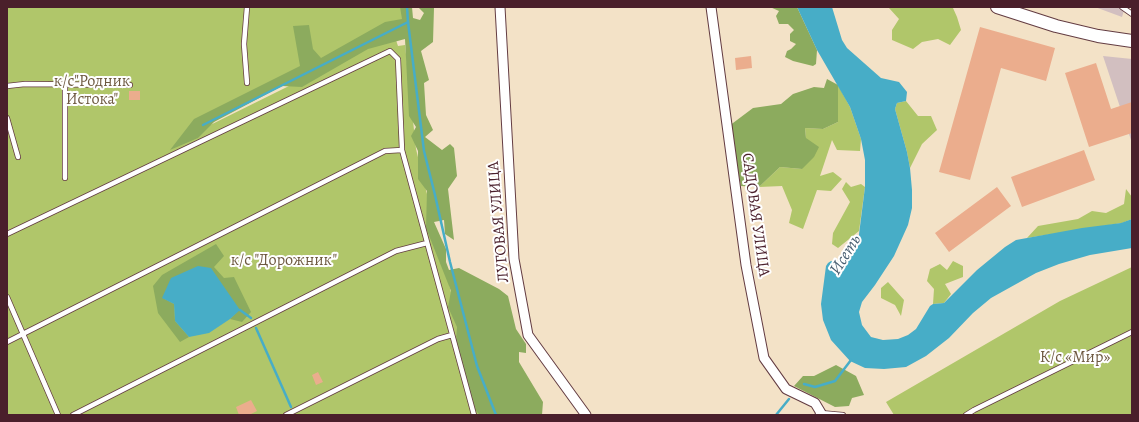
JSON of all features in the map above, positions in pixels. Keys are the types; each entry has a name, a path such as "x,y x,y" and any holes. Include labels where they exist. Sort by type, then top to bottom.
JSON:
{"main road":[{"path":"997,7 1056,26 1098,36 1132,41"}],"street":[{"name":"ЛУГОВАЯ УЛИЦА","path":"500,7 514,259 528,335 586,415"},
{"name":"САДОВАЯ УЛИЦА","path":"711,7 746,265 764,358 786,389 815,403 820,414"}],"lane":[{"path":"247,7 244,44 247,83"},
{"path":"1122,7 1132,14"},
{"path":"7,234 390,51 398,59 402,150 474,415"},
{"path":"7,86 25,84 130,85"},
{"path":"65,84 65,178"},
{"path":"7,118 18,157"},
{"path":"7,342 385,151 402,150"},
{"path":"73,415 396,251 427,243"},
{"path":"7,297 58,415"},
{"path":"966,415 1132,332"},
{"path":"286,415 438,339 452,335"},
{"path":"820,414 843,415"}],"shaded area":[{"path":"1095,7 1125,7 1122,17"},
{"path":"1103,56 1132,59 1132,143"}],"green space":[{"name":"к/с \"Дорожник\"","path":"7,7 403,7 404,21 197,126 190,135 394,34 398,46 405,45 416,149 481,415 7,415"},
{"path":"400,7 412,7 413,18 420,20 424,13 418,7 436,7 434,8 433,42 421,51 429,80 424,83 426,115 433,130 425,137 442,150 450,144 454,148 457,176 448,189 454,240 445,234 444,220 434,222 446,249 446,262 449,270 459,268 499,289 508,296 516,329 526,344 526,353 519,352 519,362 543,402 542,415 480,415 474,409 456,340 457,327 448,307 451,291 426,228 427,191 418,179 418,151 411,136 416,127 409,116 405,39 368,49 302,87 282,86 214,122 198,138 170,150 194,119 300,66 293,26 309,25 313,49 321,58 385,22 402,19"},
{"path":"770,7 797,7 817,50 816,64 813,66 793,61 785,57 787,51 796,44 790,41 790,34 794,30 788,24 779,24 776,16 779,11"},
{"path":"889,8 953,8 961,30 950,45 938,39 922,42 913,49 892,40 892,30 899,19"},
{"path":"827,79 838,85 838,122 823,129 805,128 806,138 819,147 814,157 802,169 780,167 759,187 741,186 729,126 753,108 781,104 793,94 814,87 824,88"},
{"path":"838,85 850,107 861,139 860,151 837,150 832,140 820,176 833,172 842,179 831,191 817,190 803,229 789,223 792,210 782,186 759,187 780,167 802,169 806,138 805,128 823,129 838,122"},
{"path":"906,101 918,116 931,116 937,130 922,144 910,168 895,109 897,103"},
{"path":"846,182 851,187 861,184 865,187 859,231 838,248 832,244 833,233 850,202 842,189"},
{"path":"1126,189 1132,197 1132,219 1122,223 1027,238 1038,226 1078,219 1092,211 1106,213 1124,204"},
{"path":"216,244 224,256 214,267 224,278 234,277 251,312 242,322 230,319 239,310 163,298 174,304 175,321 189,337 180,342 158,313 153,286 162,275"},
{"path":"953,261 963,266 963,277 945,284 951,294 944,303 933,304 934,289 927,281 930,269 940,264 947,270"},
{"name":"К/с «Мир»","path":"1132,267 1132,415 894,415 886,402 1060,301"},
{"path":"888,282 904,300 901,316 895,305 881,298 881,288"},
{"path":"836,365 856,376 864,395 852,398 849,406 835,407 794,386 803,376 814,376"}],"water":[{"path":"797,7 832,7 842,40 847,48 881,78 899,82 907,92 906,101 897,103 895,109 910,168 912,208 908,225 894,256 862,302 859,312 862,325 871,337 883,340 898,339 908,335 916,329 930,306 933,304 944,303 977,270 1016,240 1082,228 1121,223 1132,219 1132,248 1090,255 1059,264 1036,273 991,298 973,313 949,338 926,356 906,367 884,369 865,368 850,361 831,340 823,320 821,304 826,266 831,261 839,261 845,257 852,251 858,242 865,187 865,160 861,139 850,107 817,50"},
{"path":"198,266 211,268 240,310 230,319 209,333 189,337 175,321 174,304 162,298 171,278"}],"building":[{"path":"980,27 1055,48 1046,81 1001,68 970,180 939,172"},
{"path":"751,56 752,68 736,70 735,58"},
{"path":"1096,63 1111,109 1132,102 1132,133 1089,147 1065,73"},
{"path":"129,91 140,91 140,100 129,100"},
{"path":"1084,150 1095,180 1022,207 1011,177"},
{"path":"997,187 1011,206 949,252 935,233"},
{"path":"318,372 323,382 316,385 312,375"},
{"path":"251,400 257,411 249,415 239,415 236,407"}],"waterway":[{"path":"407,7 424,151 450,262 477,366 496,415"},
{"path":"203,125 408,22"},
{"path":"240,310 251,318"},
{"path":"256,328 291,407"},
{"path":"804,384 815,387 835,381 851,360"},
{"path":"776,415 789,399"}],"park label":[{"name":"к/с\"Родник Истока\"","path":"92,91"}],"water label":[{"name":"Исеть","path":"846,255"}]}
